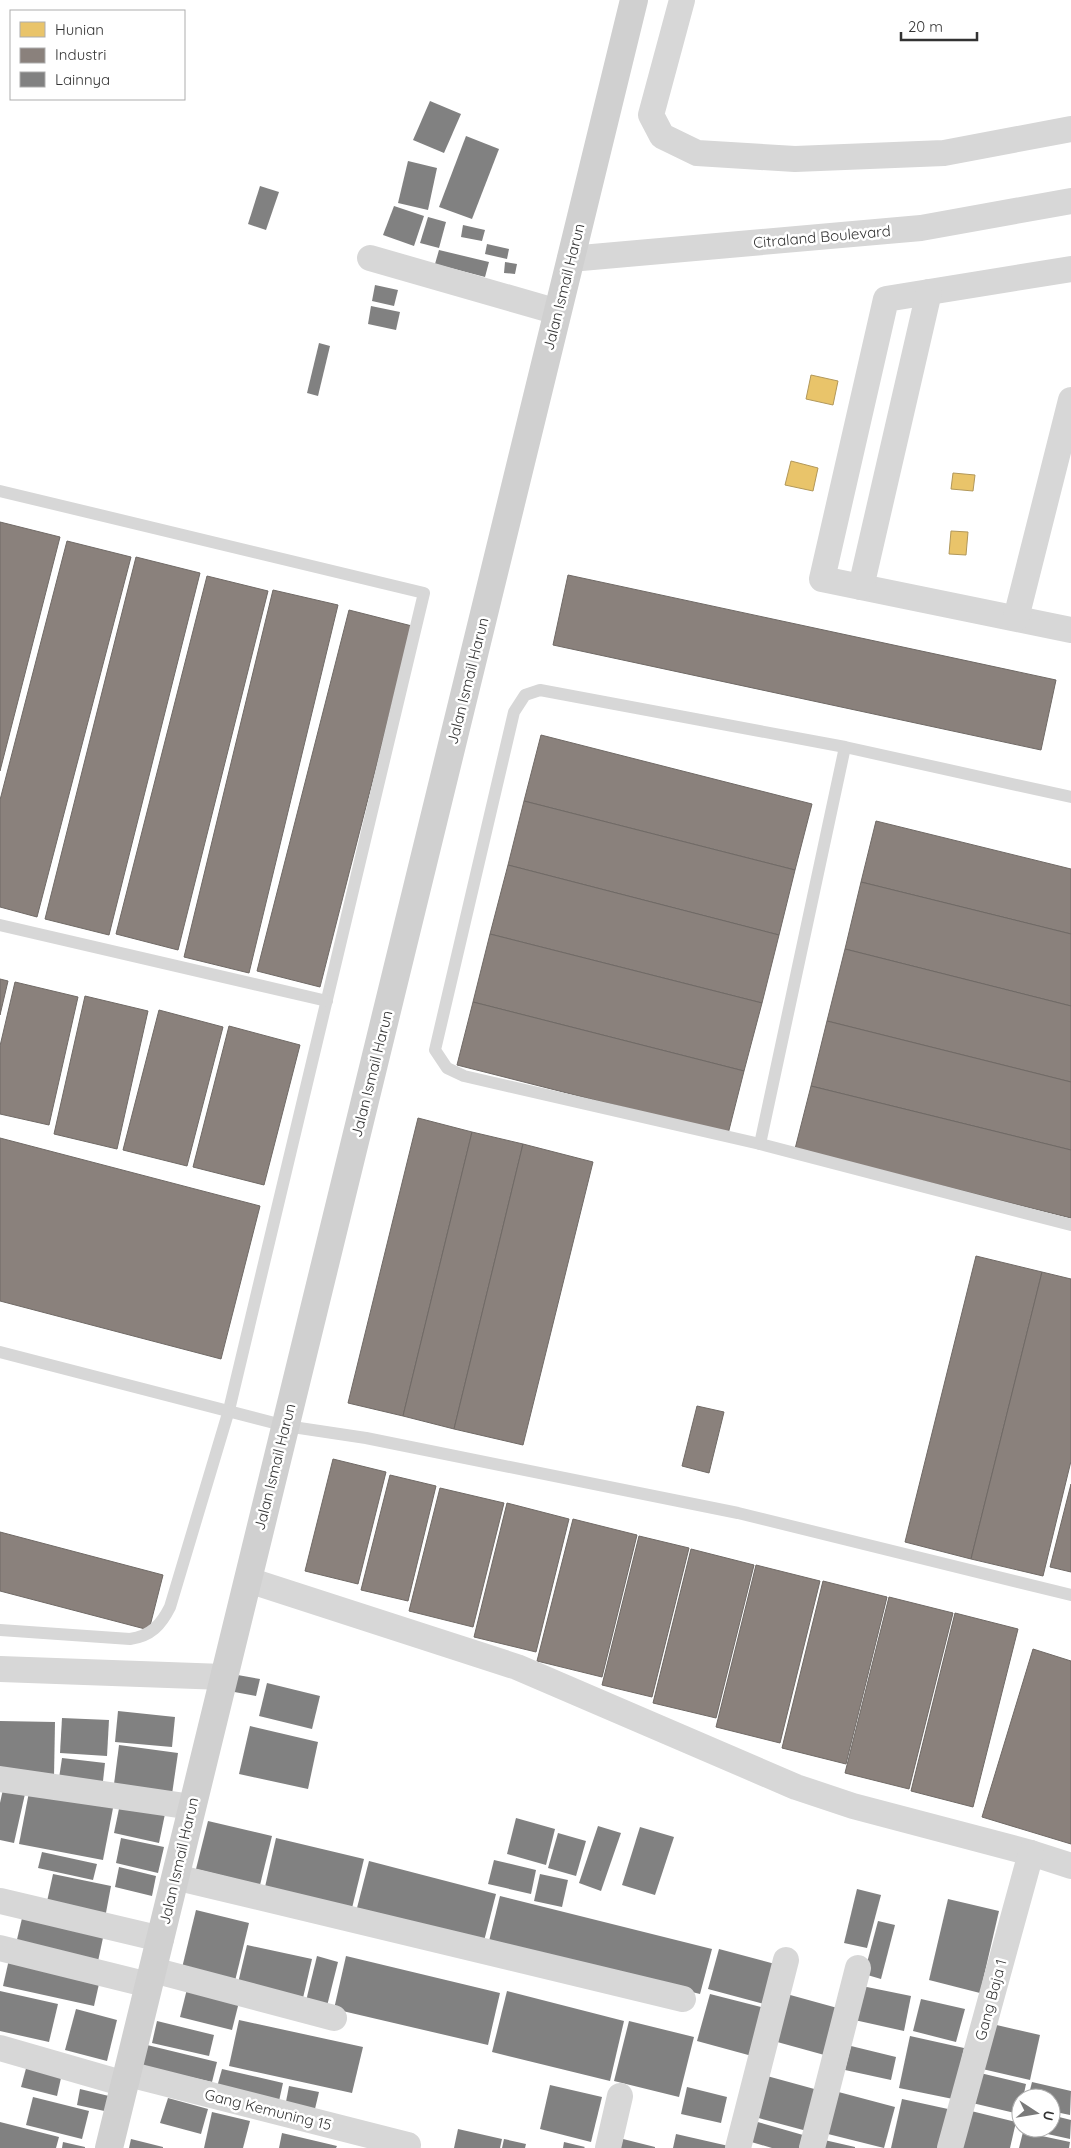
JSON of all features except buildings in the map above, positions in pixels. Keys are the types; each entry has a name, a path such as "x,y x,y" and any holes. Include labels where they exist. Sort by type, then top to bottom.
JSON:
{"street":[{"name":"Jalan Ismail Harun","path":"109,2148 634,0"},
{"path":"682,0 651,116 662,136 697,153 795,159 944,153 1071,129"},
{"name":"Citraland Boulevard","path":"570,259 921,228 1071,201"},
{"path":"370,258 558,312"},
{"path":"1071,269 886,299 822,579 1071,630"},
{"path":"861,587 929,292"},
{"path":"1016,618 1071,400"},
{"path":"248,1580 517,1667 796,1787 853,1806 1031,1853 1071,1866"},
{"path":"0,1669 224,1677"},
{"path":"0,1779 192,1806"},
{"name":"Gang Baja 1","path":"950,2148 1031,1853"},
{"path":"176,1877 683,1999"},
{"path":"0,1901 161,1939"},
{"path":"0,1948 151,1977 334,2018"},
{"path":"738,2148 786,1960"},
{"path":"812,2148 858,1968"},
{"name":"Gang Kemuning 15","path":"0,2048 408,2145"},
{"path":"608,2148 620,2096"}],"lane":[{"path":"0,492 424,594 229,1410 170,1607 163,1621 152,1632 141,1638 130,1639 0,1630"},
{"path":"1071,797 845,747 540,690 525,695 514,712 435,1050 447,1068 464,1076 760,1144 1071,1225"},
{"path":"760,1144 845,747"},
{"path":"0,925 326,1001"},
{"path":"0,1352 286,1426 366,1438 738,1513 1071,1595"}]}
